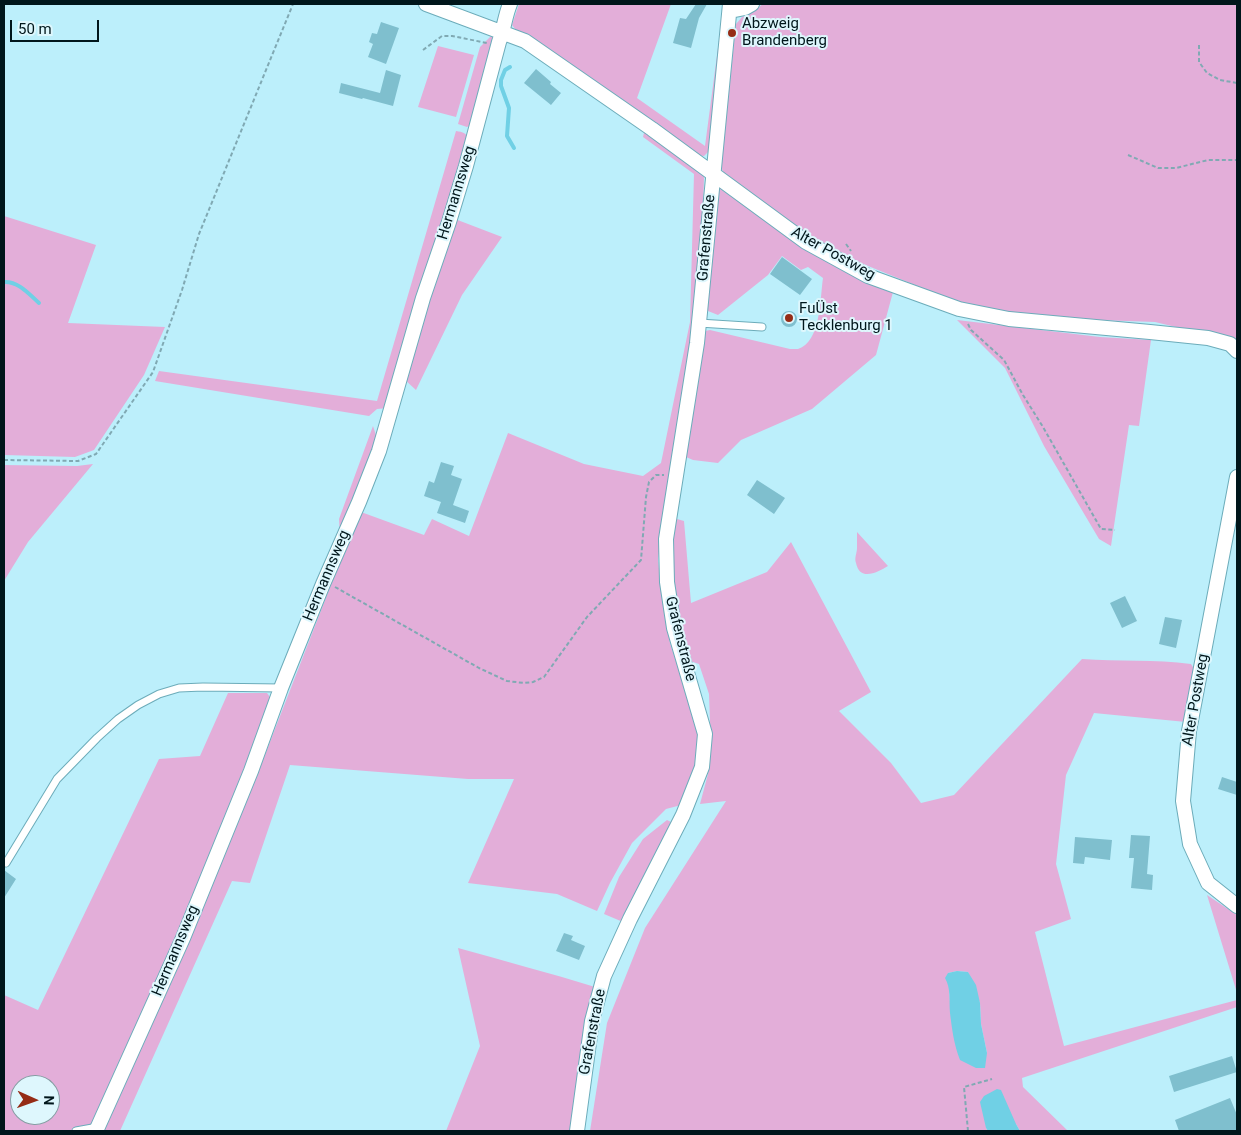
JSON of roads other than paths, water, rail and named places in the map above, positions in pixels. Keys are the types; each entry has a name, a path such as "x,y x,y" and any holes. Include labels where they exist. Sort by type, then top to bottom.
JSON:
{"street":[{"name":"Alter Postweg","path":"426,4 501,37 525,41 652,129 806,242 868,276 959,309 1008,319 1208,338 1230,344 1237,351"},
{"name":"Hermannsweg","path":"87,1130 183,938 251,771 281,688 379,451 423,298 450,222 510,4"},
{"path":"730,7 745,8 752,4"},
{"name":"Grafenstraße","path":"577,1131 592,1020 604,976 630,919 683,815 702,767 705,734 674,628 666,582 666,539 697,343 730,7"},
{"name":"Alter Postweg","path":"1237,477 1190,731 1183,801 1190,844 1208,883 1237,906"}],"lane":[{"path":"699,323 762,327"},
{"path":"6,863 57,779 97,738 118,719 138,705 159,694 179,688 281,688"}],"water":[{"path":"957,971 968,972 976,985 987,1053 985,1068 976,1068 960,1060 956,1049 952,1031 949,990 945,978 948,973"},
{"path":"997,1089 1001,1090 1020,1131 988,1131 986,1128 980,1102 984,1096"}],"waterway":[{"path":"510,67 505,70 501,86 509,108 507,136 514,148"},
{"path":"4,282 19,286 39,303"}],"place":[{"name":"Abzweig Brandenberg","path":"732,33"},
{"name":"FuÜst Tecklenburg 1","path":"789,318"}]}
